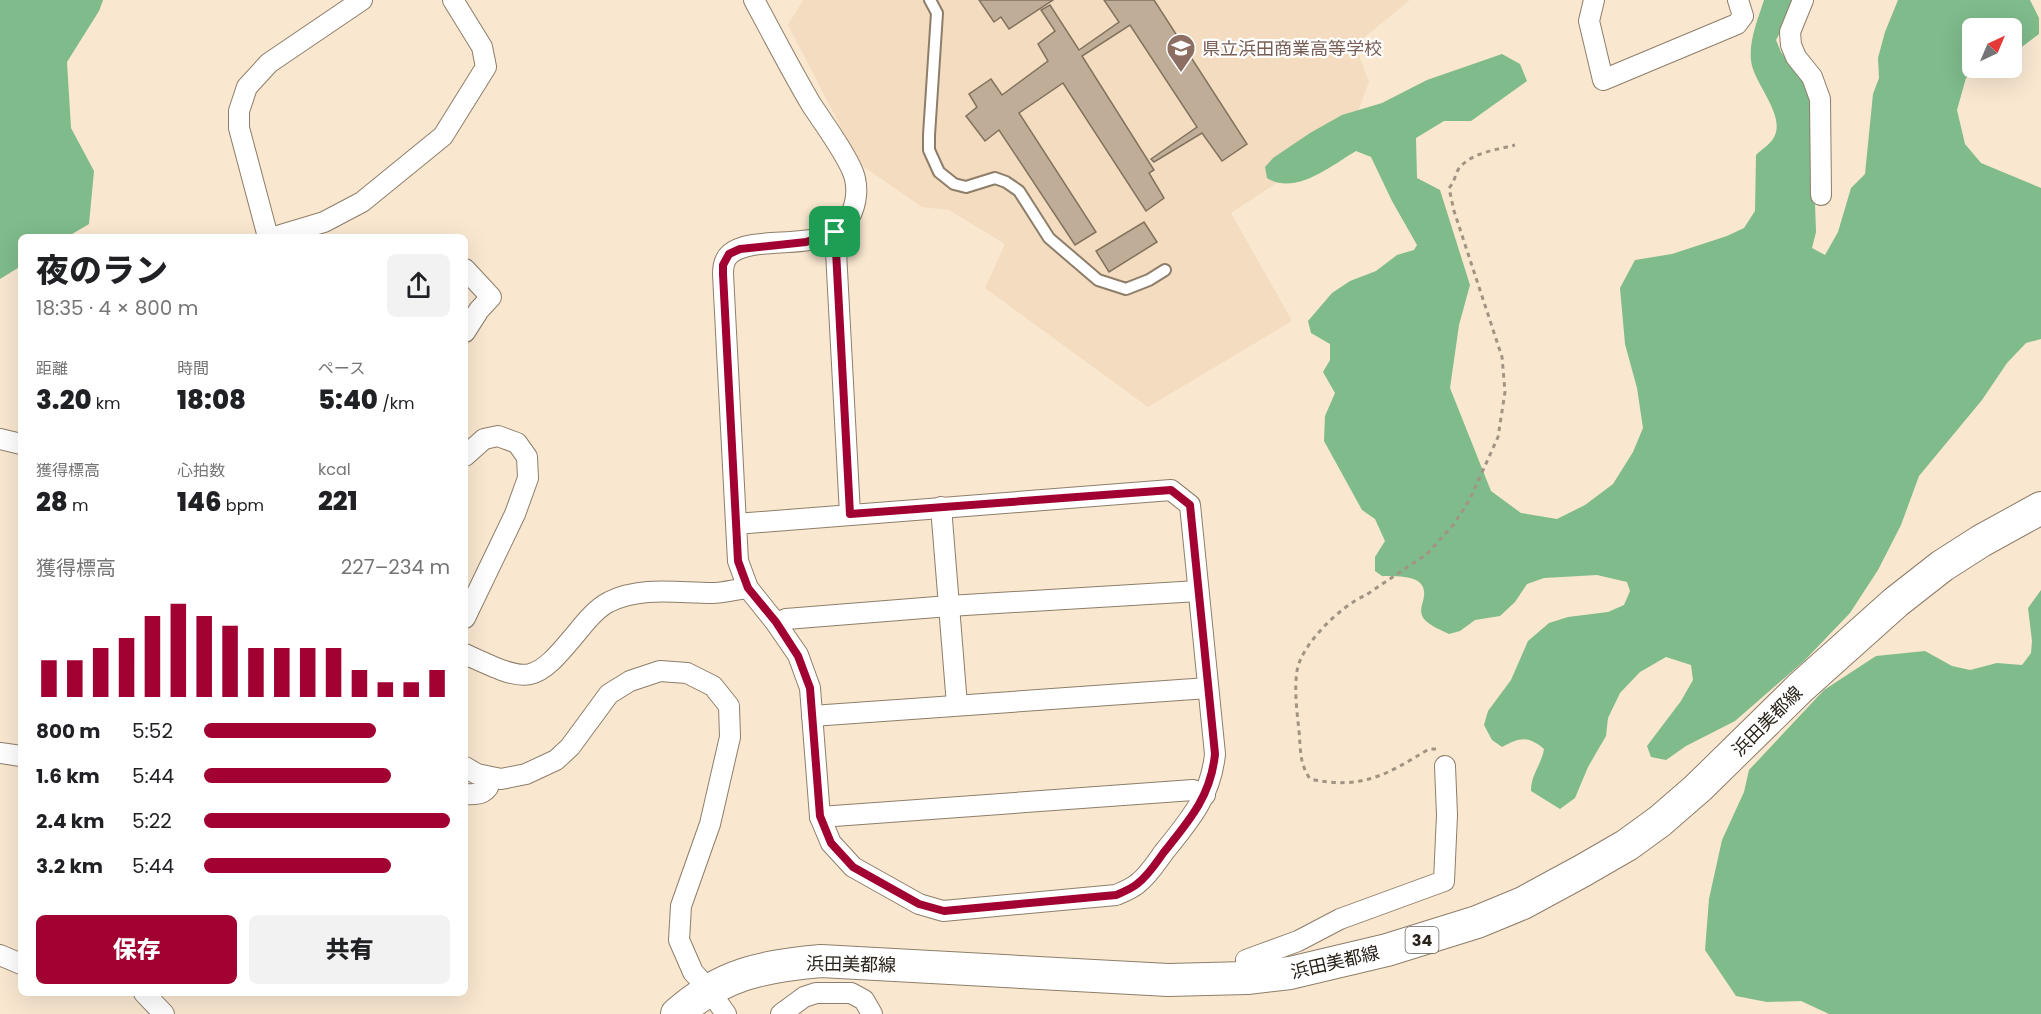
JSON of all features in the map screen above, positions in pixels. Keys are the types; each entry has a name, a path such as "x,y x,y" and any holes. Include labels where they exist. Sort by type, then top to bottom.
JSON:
{"main road":[{"name":"浜田美都線","path":"676,1014 717,1002 731,979 760,968 821,961 1168,980 1247,978 1290,973 1387,950 1477,922 1523,903 1618,850 1660,821 1698,788 1801,687 1896,602 1942,566 1981,540 2041,507"}],"street":[{"path":"267,234 239,128 238,111 247,87 269,63 362,0"},
{"path":"284,234 324,222 362,202 443,136 486,67 482,47 453,0"},
{"path":"736,524 1171,490 1190,505 1215,754 1214,772 1205,795 1192,818 1137,884 1116,895 944,911 919,904 853,867 831,843 820,816 810,688 798,656 776,622 748,588 738,561 736,524 723,265 729,254 740,249 806,242 835,232 848,221 855,205 856,187 852,169 810,102 754,0"},
{"path":"1594,0 1589,21 1603,80 1737,24 1743,16 1738,0"},
{"path":"1803,0 1791,32 1791,45 1796,57 1812,77 1820,99 1821,195"},
{"path":"835,232 850,514"},
{"path":"468,272 491,297 468,327"},
{"path":"468,453 483,440 498,436 517,443 527,456 528,478 514,514 468,612"},
{"path":"0,440 18,443"},
{"path":"941,507 957,705"},
{"path":"468,655 506,673 531,675 553,661 587,620 608,602 642,592 715,593 748,588"},
{"path":"776,622 786,619 949,606 1198,591"},
{"path":"468,769 491,778 514,777 556,760 570,747 609,694 630,681 660,671 687,673 713,686 729,706 730,737 710,824 681,906 679,940 693,972 717,1002"},
{"path":"812,716 1208,688"},
{"path":"0,753 18,756"},
{"path":"1247,978 1246,960 1298,941 1340,919 1444,880 1447,815 1445,766"},
{"path":"468,794 478,794 487,790 490,787 491,778"},
{"path":"820,816 1193,790 1205,795"},
{"path":"0,955 18,963"},
{"path":"781,1014 804,997 816,993 851,993 864,1000 873,1014"},
{"path":"147,996 164,1014"}],"lane":[{"path":"930,0 937,13 928,135 929,150 939,172 954,184 966,187 995,178 1018,190 1049,238 1098,280 1108,285 1126,289 1166,270"}],"path":[{"path":"1445,766 1437,749 1429,749 1389,773 1357,783 1331,783 1310,779 1302,766 1295,694 1297,669 1306,650 1331,620 1355,600 1427,554 1454,524 1470,499 1498,437 1505,392 1502,357 1454,211 1449,188 1459,168 1473,157 1515,145"}],"shaded area":[{"path":"803,0 1410,0 1355,45 1369,82 1349,135 1231,213 1292,321 1148,407 985,288 1005,244 949,210 922,207 860,164 788,25"}],"green space":[{"path":"0,0 103,0 99,11 67,62 71,128 94,171 89,224 72,234 18,234 18,268 0,279"},
{"path":"1764,0 1797,0 1776,40 1781,52 1808,89 1812,118 1816,232 1812,248 1825,255 1838,232 1851,188 1865,174 1873,94 1879,78 1878,58 1885,32 1898,0 2030,0 2039,18 2039,34 2022,47 2022,18 1962,18 1962,78 1966,78 1957,110 1965,144 1981,163 2041,188 2041,339 2026,343 2007,363 1982,400 1919,476 1901,525 1878,570 1850,613 1804,661 1735,721 1686,746 1666,760 1651,757 1647,746 1681,701 1693,680 1691,665 1666,657 1640,672 1620,693 1608,718 1606,736 1588,767 1575,798 1560,809 1531,791 1544,749 1524,739 1502,747 1492,740 1484,725 1488,711 1511,680 1528,641 1549,623 1568,617 1608,612 1624,605 1630,591 1627,582 1597,575 1544,578 1527,584 1515,602 1500,616 1475,620 1460,631 1449,634 1432,626 1422,616 1424,589 1421,583 1409,578 1382,576 1375,571 1375,557 1385,541 1375,519 1362,510 1324,441 1325,416 1335,393 1323,372 1330,360 1330,344 1311,333 1308,321 1332,293 1350,281 1376,271 1397,255 1414,250 1417,245 1371,157 1356,151 1313,176 1290,183 1278,183 1267,178 1265,167 1273,158 1310,133 1342,115 1382,103 1427,80 1502,54 1520,64 1527,81 1471,121 1444,121 1416,138 1417,178 1440,190 1470,285 1459,325 1450,388 1491,491 1521,513 1557,519 1585,505 1613,484 1633,452 1643,428 1637,388 1625,344 1620,288 1635,260 1672,254 1727,236 1744,228 1755,211 1756,155 1773,139 1776,130 1773,110 1757,79 1751,60 1757,22"},
{"path":"2041,590 2041,1014 1829,1014 1801,1001 1767,1002 1736,996 1705,950 1709,899 1722,840 1744,792 1749,770 1824,690 1876,656 1925,651 1952,666 1970,670 1997,663 2022,665 2031,653 2028,608"}],"building":[{"path":"979,0 1053,0 1009,29 1001,17 994,22"},
{"path":"1104,0 1154,0 1247,144 1222,161 1202,133 1154,162 1151,159 1197,127 1130,25 1082,56 1154,170 1149,173 1164,198 1146,211 1063,83 1019,113 1096,232 1075,245 999,130 985,141 966,116 977,107 969,94 991,79 1002,95 1048,61 1038,44 1055,31 1041,10 1050,5 1079,50 1119,22"},
{"path":"1144,222 1157,242 1109,272 1096,251"}],"place":[{"name":"県立浜田商業高等学校","path":"1181,74"}],"route":[{"path":"835,232 850,514 1171,490 1190,505 1215,754 1214,772 1205,795 1192,818 1137,884 1116,895 944,911 919,904 853,867 831,843 820,816 810,688 798,656 776,622 748,588 738,561 723,265 729,254 740,249 751,246 806,242 835,232"}]}
